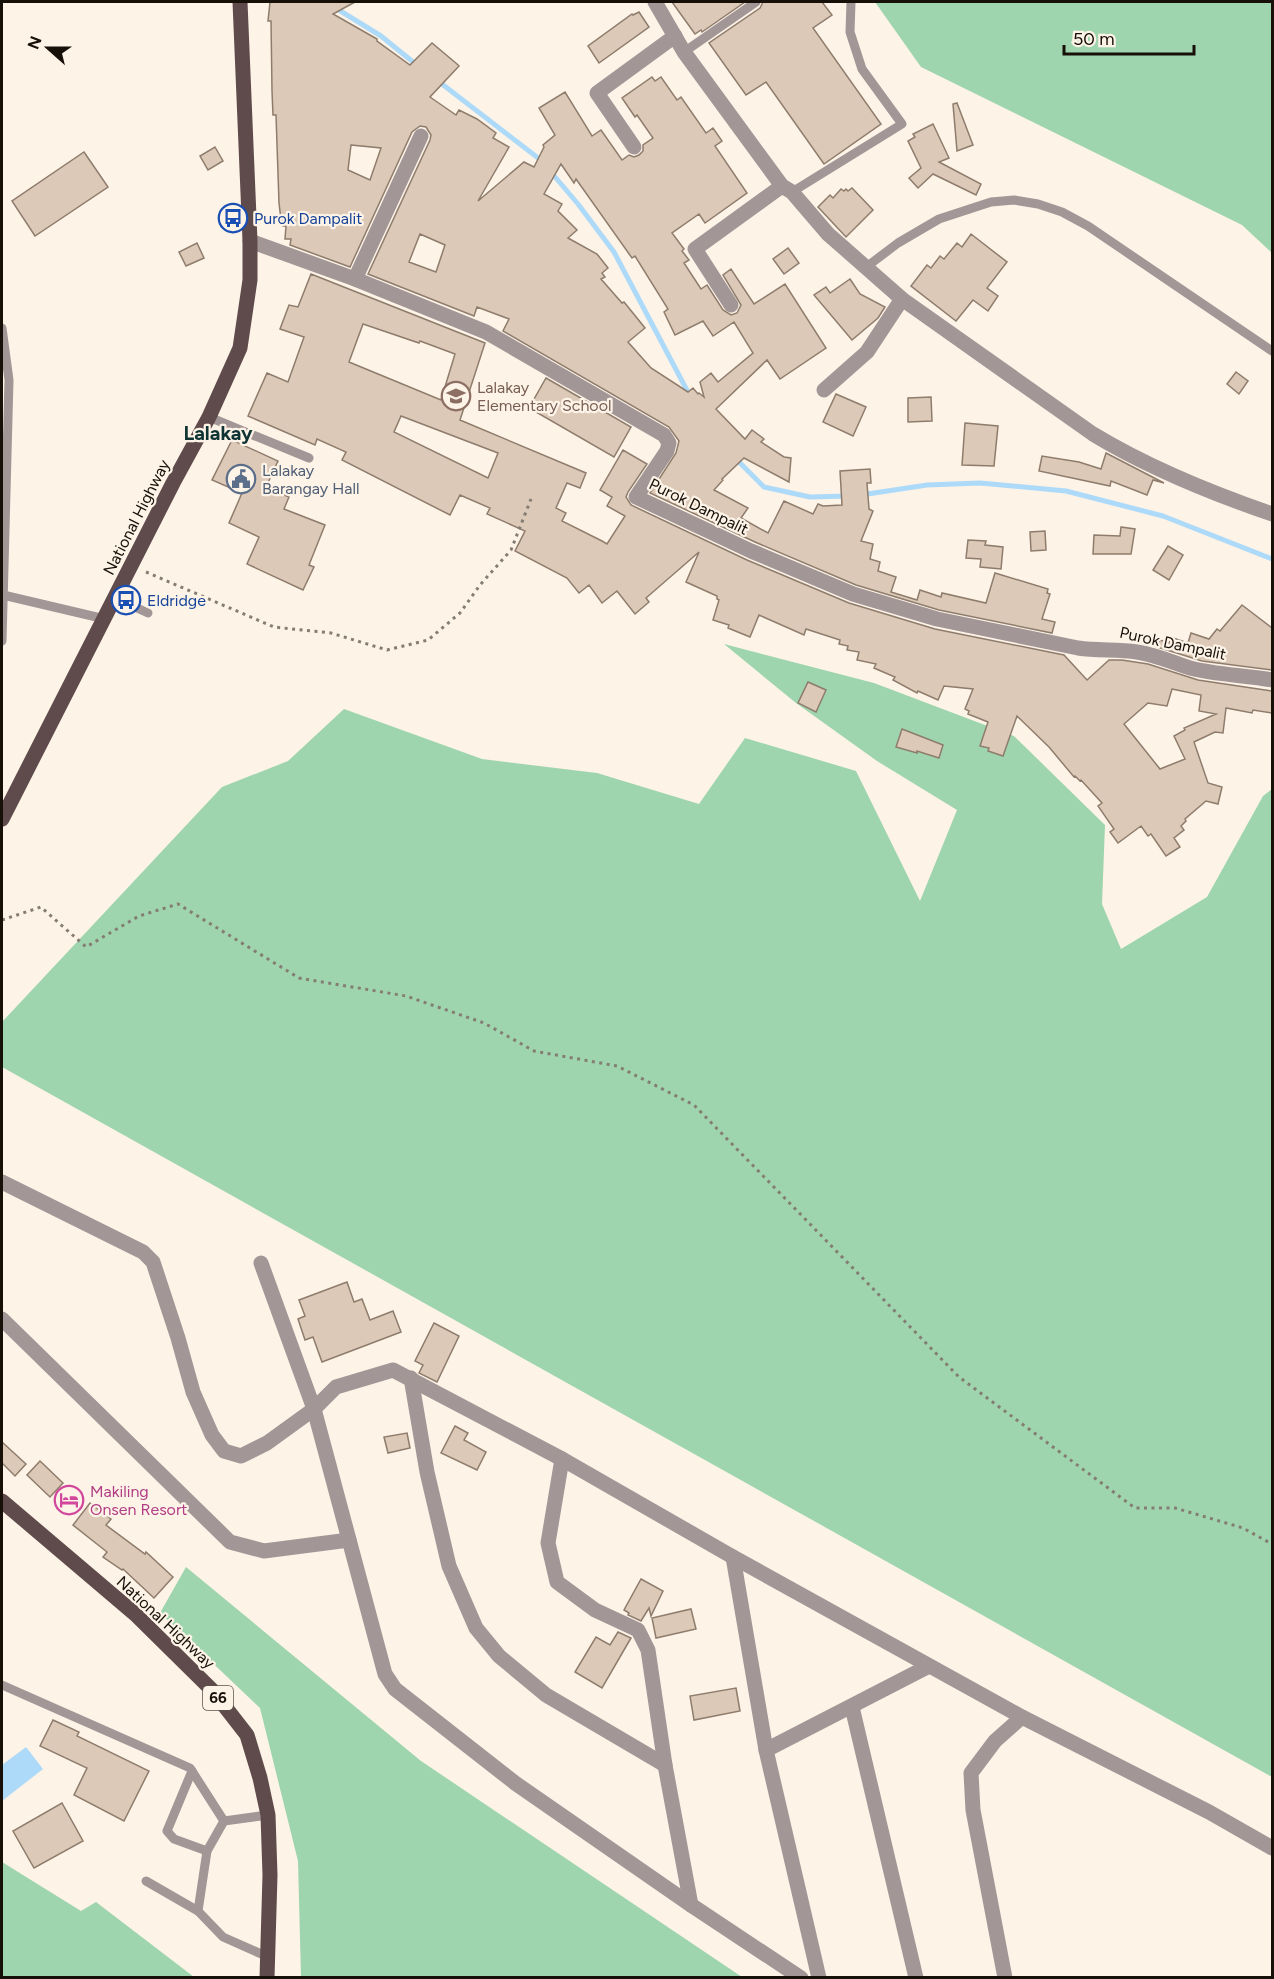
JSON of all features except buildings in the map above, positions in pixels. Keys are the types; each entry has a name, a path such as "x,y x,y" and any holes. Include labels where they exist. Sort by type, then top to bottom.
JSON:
{"main road":[{"name":"National Highway","path":"2,819 6,803 105,619 209,417 240,348 250,280 250,241 240,2"},
{"name":"National Highway","path":"2,1500 135,1614 212,1690 247,1735 268,1815 270,1875 267,1977"}],"street":[{"path":"655,2 684,52 787,189 828,234 902,299 1120,451 1184,480 1272,514"},
{"path":"634,147 597,93 675,36"},
{"path":"355,279 421,136"},
{"path":"731,304 695,249 787,189"},
{"name":"Purok Dampalit","path":"250,241 355,279 486,332 664,435 669,443 667,451 636,497 750,551 853,594 937,619 1078,648 1092,650 1108,648 1139,652 1163,657 1189,668 1272,680"},
{"path":"824,390 867,352 902,299"},
{"path":"2,1182 143,1252 153,1262 193,1392 212,1435 224,1451 241,1456 267,1443 314,1409 336,1387 393,1370 562,1459 733,1557 1022,1717 1209,1812 1272,1848"},
{"path":"261,1263 314,1409 385,1674 395,1689 515,1783 691,1905 801,1977"},
{"path":"2,1319 230,1542 264,1551 349,1540"},
{"path":"411,1378 427,1472 449,1566 476,1628 499,1656 546,1695 665,1765"},
{"path":"562,1459 548,1543 557,1582 595,1610 638,1630 648,1650 665,1765 691,1905"},
{"path":"733,1557 766,1750 819,1977"},
{"path":"766,1750 929,1666"},
{"path":"852,1707 916,1977"},
{"path":"1005,1977 973,1810 971,1773 995,1741 1022,1717"}],"lane":[{"path":"684,52 756,2"},
{"path":"787,189 902,124 862,69 850,32 851,2"},
{"path":"865,268 898,243 939,219 991,202 1014,200 1062,212 1088,226 1272,351"},
{"path":"2,328 9,380 4,450 2,641"},
{"path":"209,417 309,458"},
{"path":"3,595 105,619"},
{"path":"115,598 148,613"},
{"path":"2,1684 190,1768 224,1821"},
{"path":"192,1771 167,1831 174,1839 207,1851"},
{"path":"224,1821 268,1815"},
{"path":"198,1911 207,1851 224,1821"},
{"path":"146,1881 198,1911 223,1937 268,1957"}],"path":[{"path":"131,566 274,627 331,633 387,650 428,640 460,613 480,585 511,550 531,499"},
{"path":"2,920 41,907 86,947 139,916 178,904 299,978 406,996 484,1023 534,1051 616,1066 694,1105 959,1377 1135,1508 1175,1508 1244,1528 1272,1544"}],"green space":[{"path":"875,2 1272,2 1272,253 1242,225 921,67"},
{"path":"724,644 874,683 1014,736 1105,825 1102,904 1121,949 1207,897 1263,796 1272,789 1272,1777 2,1067 2,1022 222,787 288,761 344,709 482,759 597,773 699,804 745,738 856,771 920,901 957,810 877,761 796,703"},
{"path":"186,1567 421,1761 742,1977 301,1977 298,1861 260,1708 160,1613"},
{"path":"2,1862 81,1911 96,1902 194,1977 2,1977"}],"water":[{"path":"26,1747 43,1769 2,1801 2,1765"}],"waterway":[{"path":"326,2 381,36 418,66"},
{"path":"438,81 542,161"},
{"path":"550,171 614,252 690,396"},
{"path":"736,459 764,487 810,497 849,496"},
{"path":"861,495 927,485 980,483 1066,491 1163,516 1272,559"}],"place":[{"name":"Purok Dampalit","path":"233,218"},
{"name":"Lalakay Elementary School","path":"456,396"},
{"name":"Lalakay Barangay Hall","path":"241,479"},
{"name":"Eldridge","path":"126,600"},
{"name":"Makiling Onsen Resort","path":"69,1500"}],"district":[{"name":"Lalakay","path":"218,433"}]}
